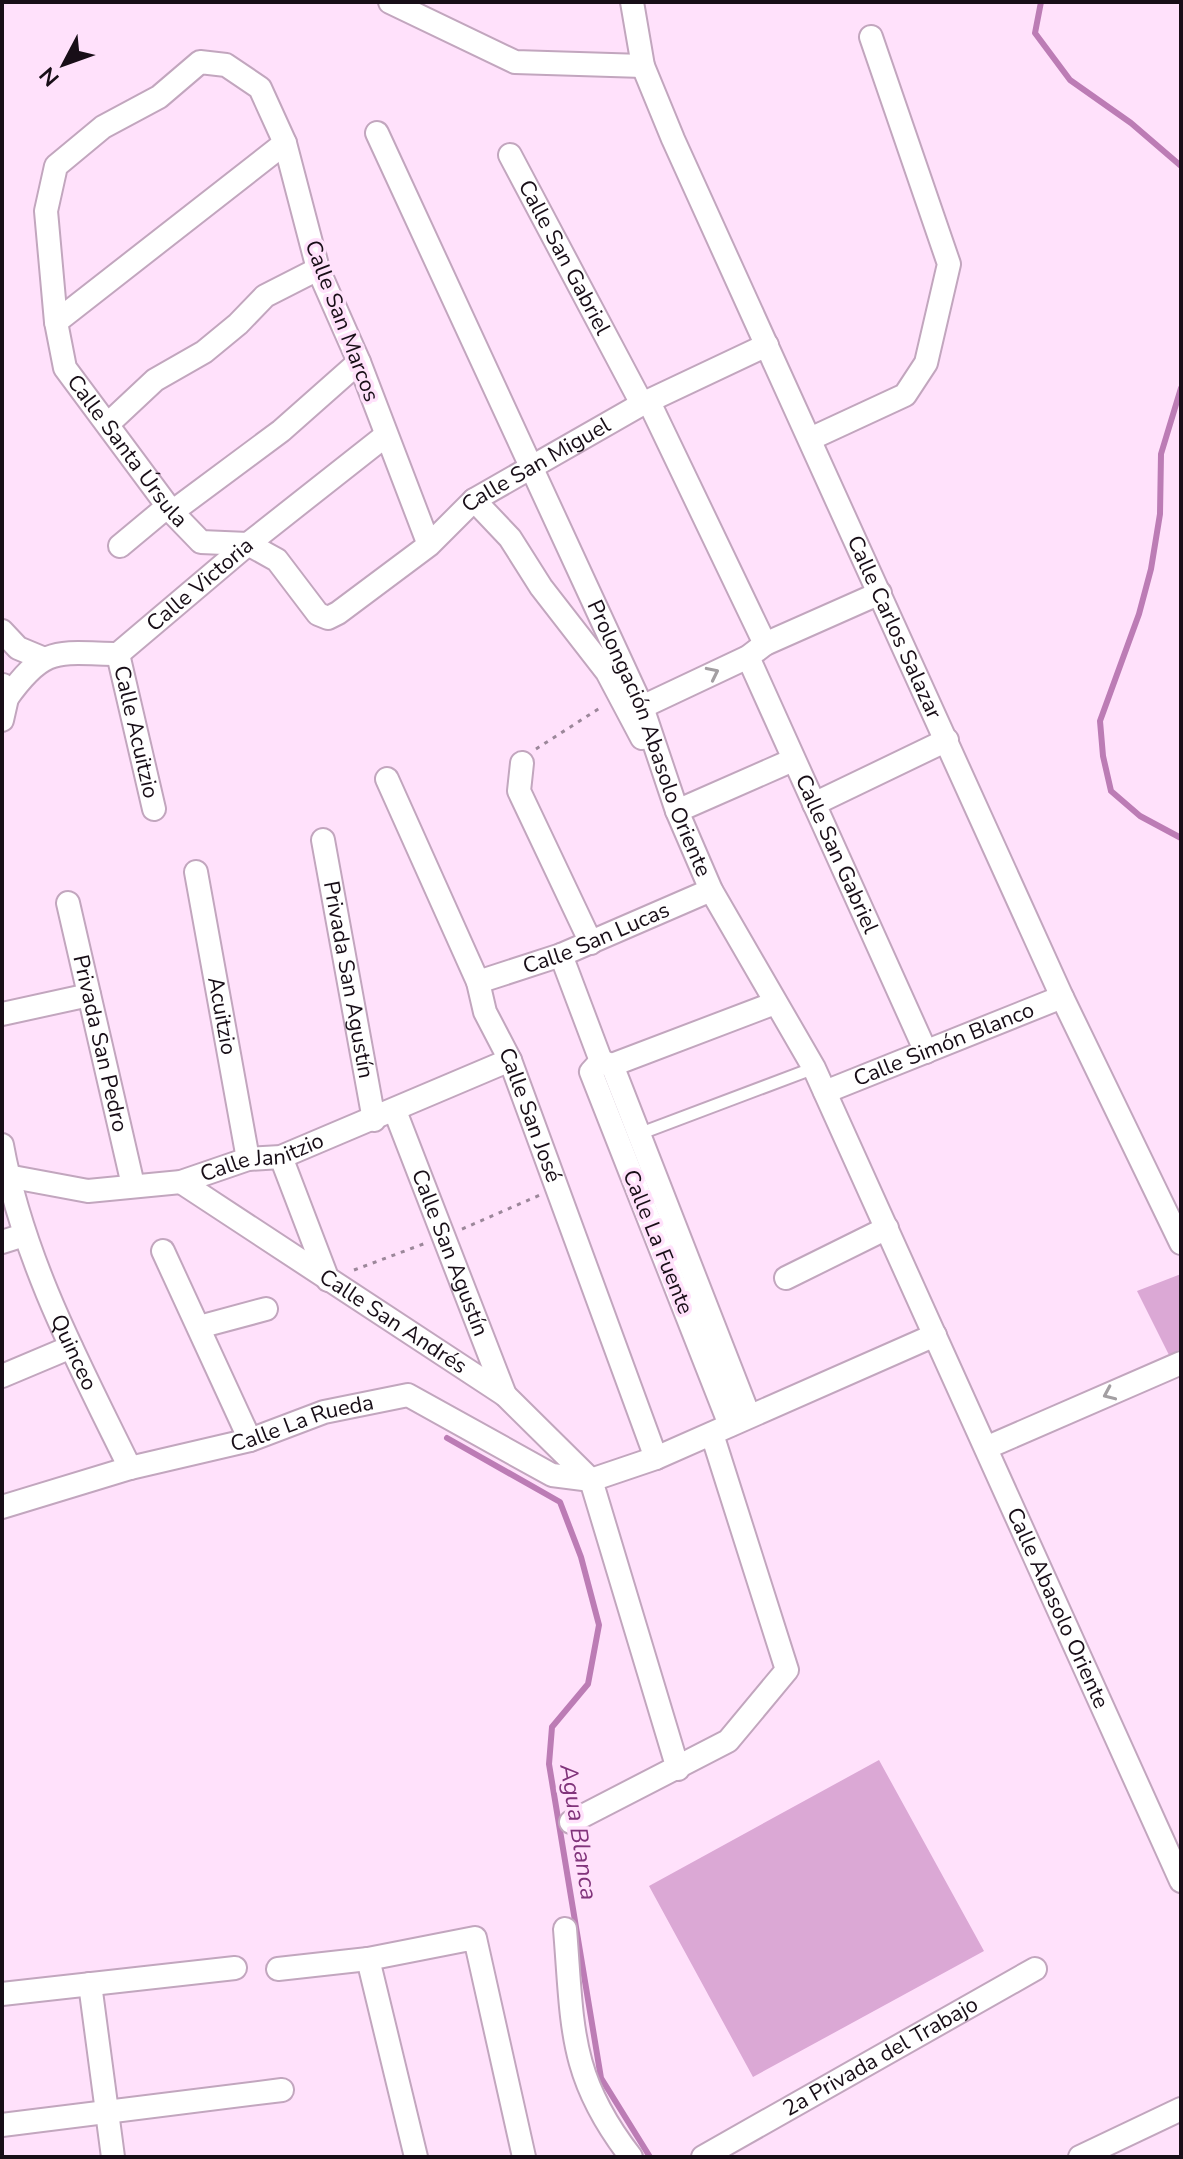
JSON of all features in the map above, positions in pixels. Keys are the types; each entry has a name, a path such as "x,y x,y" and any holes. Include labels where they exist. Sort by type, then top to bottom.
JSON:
{"street":[{"path":"390,2 515,62 643,66"},
{"name":"Calle Carlos Salazar","path":"632,2 643,66 1062,997 1181,1243"},
{"path":"810,439 905,395 926,363 949,264 871,37"},
{"name":"Calle San Marcos","path":"56,166 103,127 159,97 200,62 226,65 260,88 285,143 318,269 359,362 429,545"},
{"name":"Prolongación Abasolo Oriente","path":"377,133 533,463 642,707 677,811 711,890 814,1068 935,1335"},
{"path":"56,322 285,143"},
{"name":"Calle San Gabriel","path":"510,155 646,403 756,650 793,760 926,1052"},
{"name":"Calle Santa Úrsula","path":"56,166 46,211 56,322 65,368 170,509 201,542 248,544"},
{"path":"108,424 155,380 204,352 265,296 318,269"},
{"name":"Calle San Miguel","path":"248,544 277,560 318,614 328,618 429,545 474,500 533,463 646,403 767,345"},
{"path":"120,546 281,431 359,362"},
{"name":"Calle Victoria","path":"118,654 248,544 385,436"},
{"path":"474,500 510,538 541,587 607,672 668,784"},
{"path":"642,707 880,593"},
{"path":"2,631 18,648 42,658"},
{"path":"4,699 42,658 58,653 118,654"},
{"name":"Calle Acuitzio","path":"118,654 154,809"},
{"path":"814,804 947,740"},
{"path":"677,811 793,760"},
{"path":"522,763 519,791 591,943"},
{"name":"Calle San José","path":"387,779 478,982 485,1012 510,1060 656,1458"},
{"name":"Privada San Agustín","path":"323,840 374,1120"},
{"name":"Acuitzio","path":"196,872 248,1159"},
{"name":"Calle San Lucas","path":"478,982 561,955 711,890"},
{"name":"Privada San Pedro","path":"68,903 133,1185"},
{"name":"Calle La Fuente","path":"561,955 639,1134 668,1237 731,1425 787,1670 728,1741 678,1769"},
{"path":"2,1014 89,995"},
{"name":"Calle Simón Blanco","path":"825,1092 1062,997"},
{"path":"606,1063 775,1003"},
{"name":"Calle Janitzio","path":"5,1175 88,1191 181,1182 248,1159 281,1157 510,1060"},
{"name":"Calle La Fuente","path":"606,1063 591,1072 668,1237"},
{"name":"Calle San Agustín","path":"395,1111 505,1395"},
{"name":"Quinceo","path":"2,1145 5,1175 24,1235 71,1347 130,1468"},
{"path":"281,1157 328,1280"},
{"name":"Calle San Andrés","path":"181,1182 505,1395 591,1480"},
{"path":"786,1278 887,1228"},
{"path":"2,1242 24,1235"},
{"path":"163,1251 250,1440"},
{"path":"199,1327 266,1309"},
{"path":"571,1822 678,1769 591,1480 656,1458 935,1335"},
{"name":"Calle Abasolo Oriente","path":"935,1335 1181,1881"},
{"path":"2,1376 71,1347"},
{"path":"988,1447 1181,1363"},
{"name":"Calle La Rueda","path":"2,1507 130,1468 250,1440 324,1412 408,1395 552,1475 591,1480"},
{"path":"565,1929 575,2045 586,2086 604,2122 631,2157"},
{"path":"278,1969 368,1959 475,1938 524,2157"},
{"path":"368,1959 416,2157"},
{"path":"2,1994 235,1968"},
{"name":"2a Privada del Trabajo","path":"703,2157 730,2150 1035,1969"},
{"path":"90,1984 113,2157"},
{"path":"2,2125 282,2090"},
{"path":"1080,2157 1181,2109"}],"lane":[{"path":"639,1134 814,1068"}],"path":[{"path":"522,763 540,745 619,696"}],"shaded area":[{"path":"1181,1274 1181,1349 1169,1355 1137,1291"},
{"path":"879,1760 984,1951 753,2077 649,1886"}],"waterway":[{"path":"1041,2 1035,33 1070,80 1131,123 1181,166"},
{"path":"1181,388 1161,454 1160,514 1151,569 1139,614 1100,721 1103,756 1111,791 1140,816 1181,838"},
{"name":"Agua Blanca","path":"447,1438 560,1502 581,1557 599,1625 588,1684 552,1727 549,1764 601,2078 650,2157"}]}
